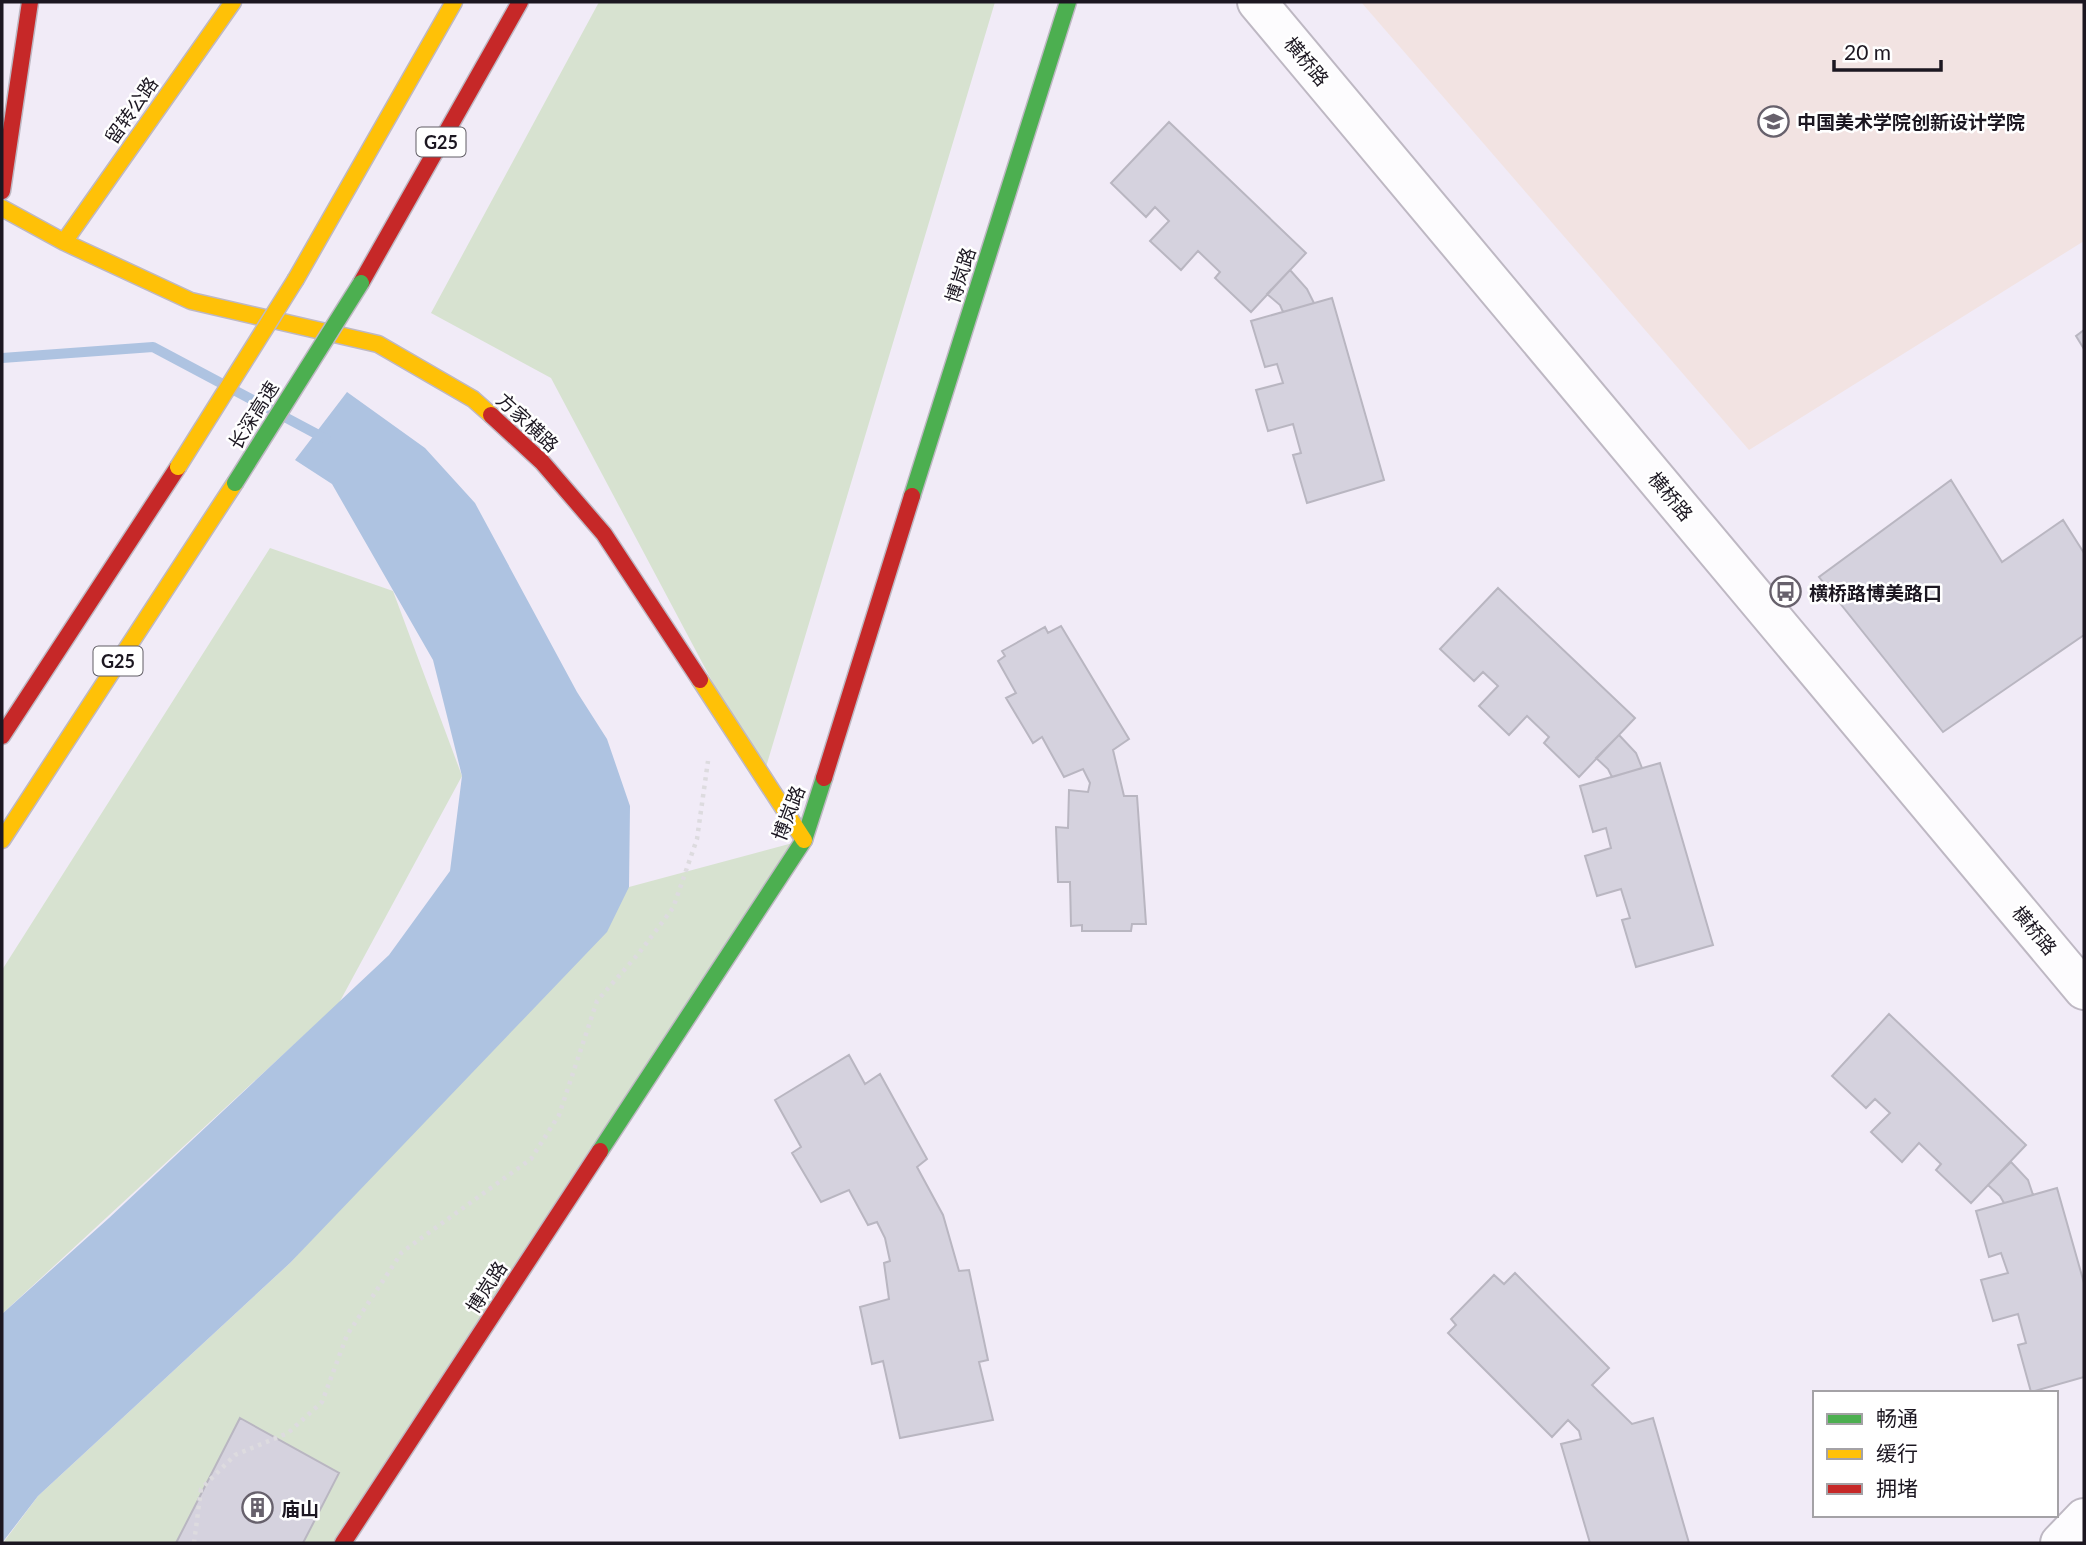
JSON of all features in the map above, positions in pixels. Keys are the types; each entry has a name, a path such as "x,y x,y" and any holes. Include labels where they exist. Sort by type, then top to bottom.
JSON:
{"main road":[{"path":"2,191 30,2"},
{"name":"留转公路","path":"64,242 233,2"},
{"name":"长深高速","path":"2,736 178,467 296,279 454,2"},
{"name":"长深高速","path":"2,840 235,483 361,283 520,2"},
{"name":"博岚路","path":"343,1543 804,840 1069,2"},
{"name":"方家横路","path":"2,208 64,242 191,301 378,344 473,399 542,462 604,534 804,840"}],"street":[{"name":"横桥路","path":"1257,2 2084,990"},
{"path":"2060,1543 2084,1518"}],"path":[{"path":"194,1543 201,1489 235,1455 288,1433 322,1402 347,1335 402,1252 531,1159 559,1115 597,1001 639,953 673,908 697,839 715,705"}],"shaded area":[{"name":"中国美术学院创新设计学院","path":"1361,2 2084,2 2084,241 1749,450"}],"green space":[{"path":"599,2 995,2 763,777 551,378 431,313"},
{"path":"270,548 393,591 462,776 339,1003 2,1314 2,970"},
{"path":"804,840 343,1543 3,1543 38,1496 290,1263 629,887"}],"water":[{"path":"347,392 425,448 475,503 577,692 607,739 630,806 629,887 607,932 290,1263 38,1496 2,1543 2,1314 109,1218 389,955 450,871 462,776 433,660 332,484 295,460"}],"building":[{"path":"1169,122 1306,253 1251,312 1215,278 1220,272 1198,251 1181,270 1150,241 1169,221 1155,207 1146,217 1111,183"},
{"path":"1290,270 1307,289 1314,303 1283,312 1280,305 1267,294"},
{"path":"1332,298 1384,480 1307,503 1293,455 1301,453 1293,424 1268,431 1256,390 1283,383 1277,364 1265,367 1251,321"},
{"path":"2084,330 2084,349 2076,336"},
{"path":"1951,480 2002,562 2063,520 2084,553 2084,635 1943,732 1819,577"},
{"path":"1498,588 1635,718 1579,777 1544,743 1549,737 1527,716 1509,735 1479,706 1498,686 1483,672 1474,681 1440,649"},
{"path":"1061,626 1129,739 1113,750 1124,796 1137,796 1146,924 1132,924 1131,931 1082,931 1082,925 1071,926 1070,882 1058,882 1056,827 1068,828 1069,790 1088,792 1090,783 1083,769 1064,777 1042,737 1033,743 1006,698 1016,693 998,661 1005,656 1002,651 1045,627 1048,633"},
{"path":"1619,735 1636,753 1642,768 1612,777 1596,758"},
{"path":"1660,763 1713,945 1636,967 1622,920 1630,918 1621,889 1597,896 1585,856 1611,848 1606,828 1593,832 1580,786"},
{"path":"1889,1014 2026,1145 1971,1203 1936,1170 1941,1164 1919,1143 1902,1162 1871,1132 1890,1113 1875,1099 1866,1108 1832,1076"},
{"path":"849,1055 865,1084 880,1074 927,1159 917,1167 943,1215 959,1271 969,1270 988,1360 979,1362 993,1420 900,1438 883,1361 872,1364 860,1307 889,1299 884,1263 890,1261 885,1238 877,1222 868,1225 849,1190 821,1202 792,1153 801,1147 775,1100"},
{"path":"2011,1162 2028,1180 2033,1195 2004,1203 1988,1185"},
{"path":"2057,1188 2084,1283 2084,1377 2031,1391 2018,1345 2026,1343 2018,1314 1993,1321 1981,1280 2008,1273 2001,1253 1989,1257 1976,1211"},
{"path":"1515,1273 1609,1368 1592,1385 1632,1424 1653,1418 1689,1543 1590,1543 1561,1444 1581,1439 1579,1431 1568,1420 1552,1437 1448,1333 1456,1325 1451,1319 1494,1275 1504,1284"},
{"name":"庙山","path":"240,1418 339,1473 303,1543 176,1543"}],"waterway":[{"path":"2,358 153,347 326,439"}],"traffic: fast":[{"path":"912,496 1068,2"},
{"path":"235,483 361,283"},
{"path":"600,1151 804,840 824,778"}],"traffic: slow":[{"path":"64,242 233,2"},
{"path":"296,279 454,2"},
{"path":"2,208 64,242 191,301 378,344 473,399 491,415"},
{"path":"178,467 296,279"},
{"path":"2,840 235,483"},
{"path":"700,680 804,840"}],"traffic: jam":[{"path":"2,191 30,2"},
{"path":"361,283 520,2"},
{"path":"491,415 542,462 604,534 700,680"},
{"path":"2,736 178,467"},
{"path":"824,778 912,496"},
{"path":"343,1543 600,1151"}],"place":[{"name":"中国美术学院创新设计学院","path":"1774,121"},
{"name":"横桥路博美路口","path":"1786,592"},
{"name":"庙山","path":"258,1508"}]}
